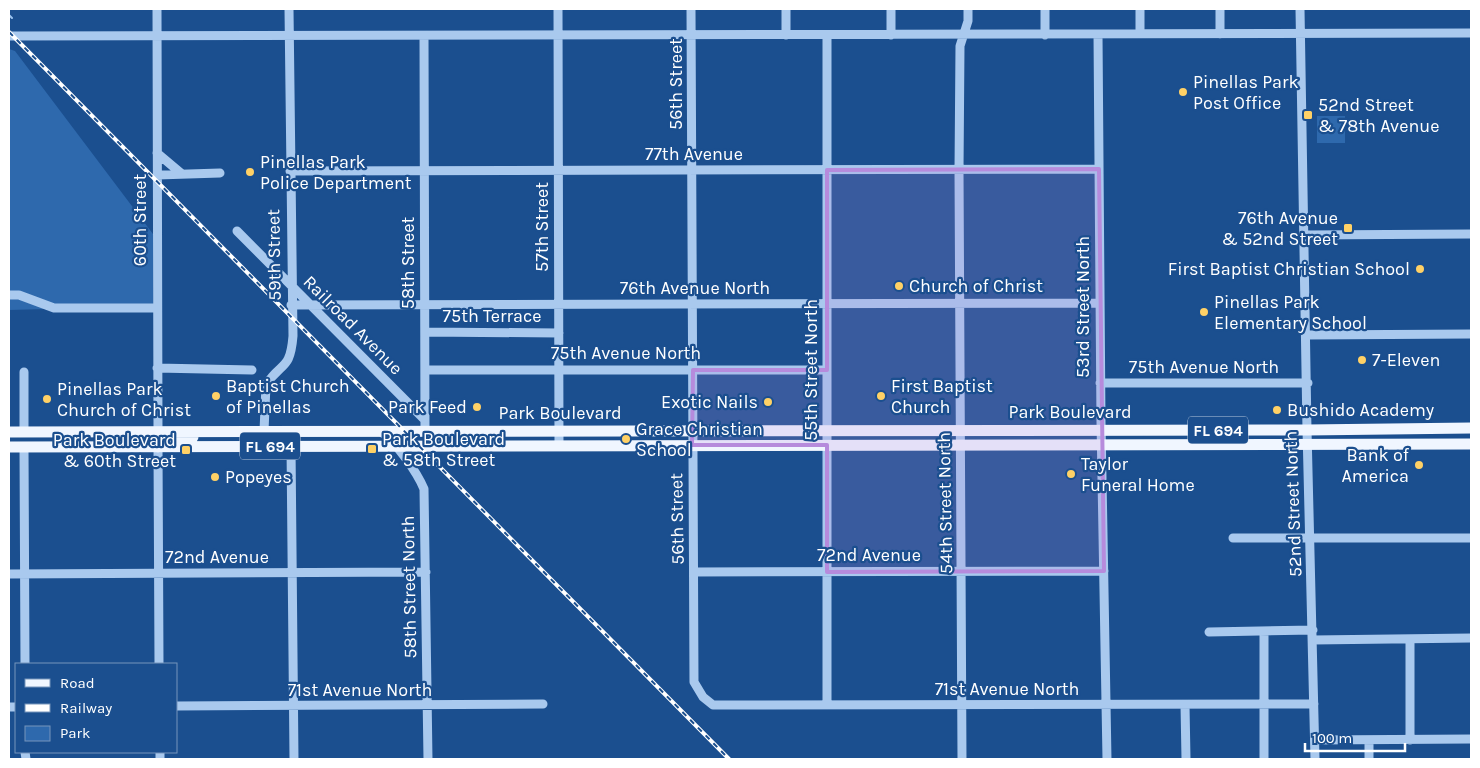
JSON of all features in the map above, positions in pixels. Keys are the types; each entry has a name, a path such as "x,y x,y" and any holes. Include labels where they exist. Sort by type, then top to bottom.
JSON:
{"main road":[{"name":"Park Boulevard","path":"9,432 380,431 425,426 559,430 1307,430 1471,428"},
{"path":"111,447 127,440 151,436 158,431"},
{"path":"158,447 164,440 190,438 199,431"},
{"path":"229,447 237,440 261,437 264,431"},
{"path":"296,446 306,439 324,438 340,431"},
{"path":"9,439 24,432"},
{"path":"24,447 34,440 54,438 68,432"},
{"path":"1441,444 1448,437 1471,437"},
{"name":"Park Boulevard","path":"9,448 1471,444"}],"street":[{"name":"60th Street","path":"157,9 156,368 158,431"},
{"name":"59th Street","path":"264,431 266,385 288,363 291,353 289,9"},
{"name":"57th Street","path":"558,9 559,446"},
{"name":"56th Street","path":"691,9 694,304 692,430 694,682 703,697"},
{"path":"786,9 786,35"},
{"path":"891,9 891,35"},
{"name":"54th Street North","path":"962,759 963,571 960,445 961,303 959,170 960,46 965,35 968,9"},
{"path":"1045,9 1045,34"},
{"path":"1140,9 1140,34"},
{"path":"1220,9 1220,34"},
{"name":"52nd Street North","path":"1300,9 1308,383 1307,444 1311,537 1315,759"},
{"name":"53rd Street North","path":"1098,34 1100,383 1107,759"},
{"path":"9,36 1471,34"},
{"name":"55th Street North","path":"827,35 827,704"},
{"name":"58th Street","path":"424,36 425,426"},
{"path":"157,153 182,174"},
{"name":"77th Avenue","path":"290,171 1099,170"},
{"path":"157,175 220,173"},
{"name":"Railroad Avenue","path":"237,232 425,426"},
{"path":"1305,234 1471,234"},
{"path":"9,295 19,295 54,308 156,308"},
{"name":"76th Avenue North","path":"291,305 1100,303"},
{"name":"75th Terrace","path":"425,332 559,333"},
{"path":"1307,335 1471,334"},
{"path":"156,368 252,370"},
{"name":"75th Avenue North","path":"425,370 827,370"},
{"path":"24,372 24,432"},
{"name":"75th Avenue North","path":"1100,383 1308,383"},
{"path":"425,426 432,438 449,446"},
{"name":"58th Street North","path":"380,431 392,439 420,478 424,489 428,759"},
{"path":"294,759 292,573 296,446"},
{"path":"24,447 25,663"},
{"path":"158,447 159,663"},
{"path":"1233,538 1471,538"},
{"name":"72nd Avenue","path":"694,572 1104,571"},
{"name":"72nd Avenue","path":"9,574 426,572"},
{"path":"1208,632 1313,630"},
{"path":"1264,631 1264,759"},
{"path":"1313,640 1471,638"},
{"path":"1410,639 1410,740"},
{"name":"71st Avenue North","path":"703,697 713,705 1314,704"},
{"name":"71st Avenue North","path":"178,706 543,704"},
{"path":"1185,705 1186,759"},
{"path":"1315,740 1471,739"},
{"path":"1369,740 1369,759"}],"highlighted area":[{"path":"1099,169 1104,571 827,572 827,445 692,445 692,430 693,370 827,370 827,170"}],"green space":[{"path":"9,49 15,51 153,234 153,304 54,304 9,291"},
{"path":"1317,116 1345,116 1345,143 1317,143"},
{"path":"19,298 46,309 9,310 9,299"}],"waterway":[{"path":"9,15 12,18"}],"railway":[{"path":"9,32 729,759"}],"place":[{"name":"Pinellas Park Post Office","path":"1183,92"},
{"name":"52nd Street & 78th Avenue","path":"1308,115"},
{"name":"Pinellas Park Police Department","path":"250,172"},
{"name":"76th Avenue & 52nd Street","path":"1348,228"},
{"name":"First Baptist Christian School","path":"1420,269"},
{"name":"Church of Christ","path":"899,286"},
{"name":"Pinellas Park Elementary School","path":"1204,312"},
{"name":"7-Eleven","path":"1362,360"},
{"name":"Baptist Church of Pinellas","path":"216,396"},
{"name":"First Baptist Church","path":"881,396"},
{"name":"Pinellas Park Church of Christ","path":"47,399"},
{"name":"Exotic Nails","path":"768,402"},
{"name":"Park Feed","path":"477,407"},
{"name":"Bushido Academy","path":"1277,410"},
{"name":"Grace Christian School","path":"626,439"},
{"name":"Park Boulevard & 58th Street","path":"372,449"},
{"name":"Park Boulevard & 60th Street","path":"186,450"},
{"name":"Bank of America","path":"1419,465"},
{"name":"Taylor Funeral Home","path":"1071,474"},
{"name":"Popeyes","path":"215,477"}]}
